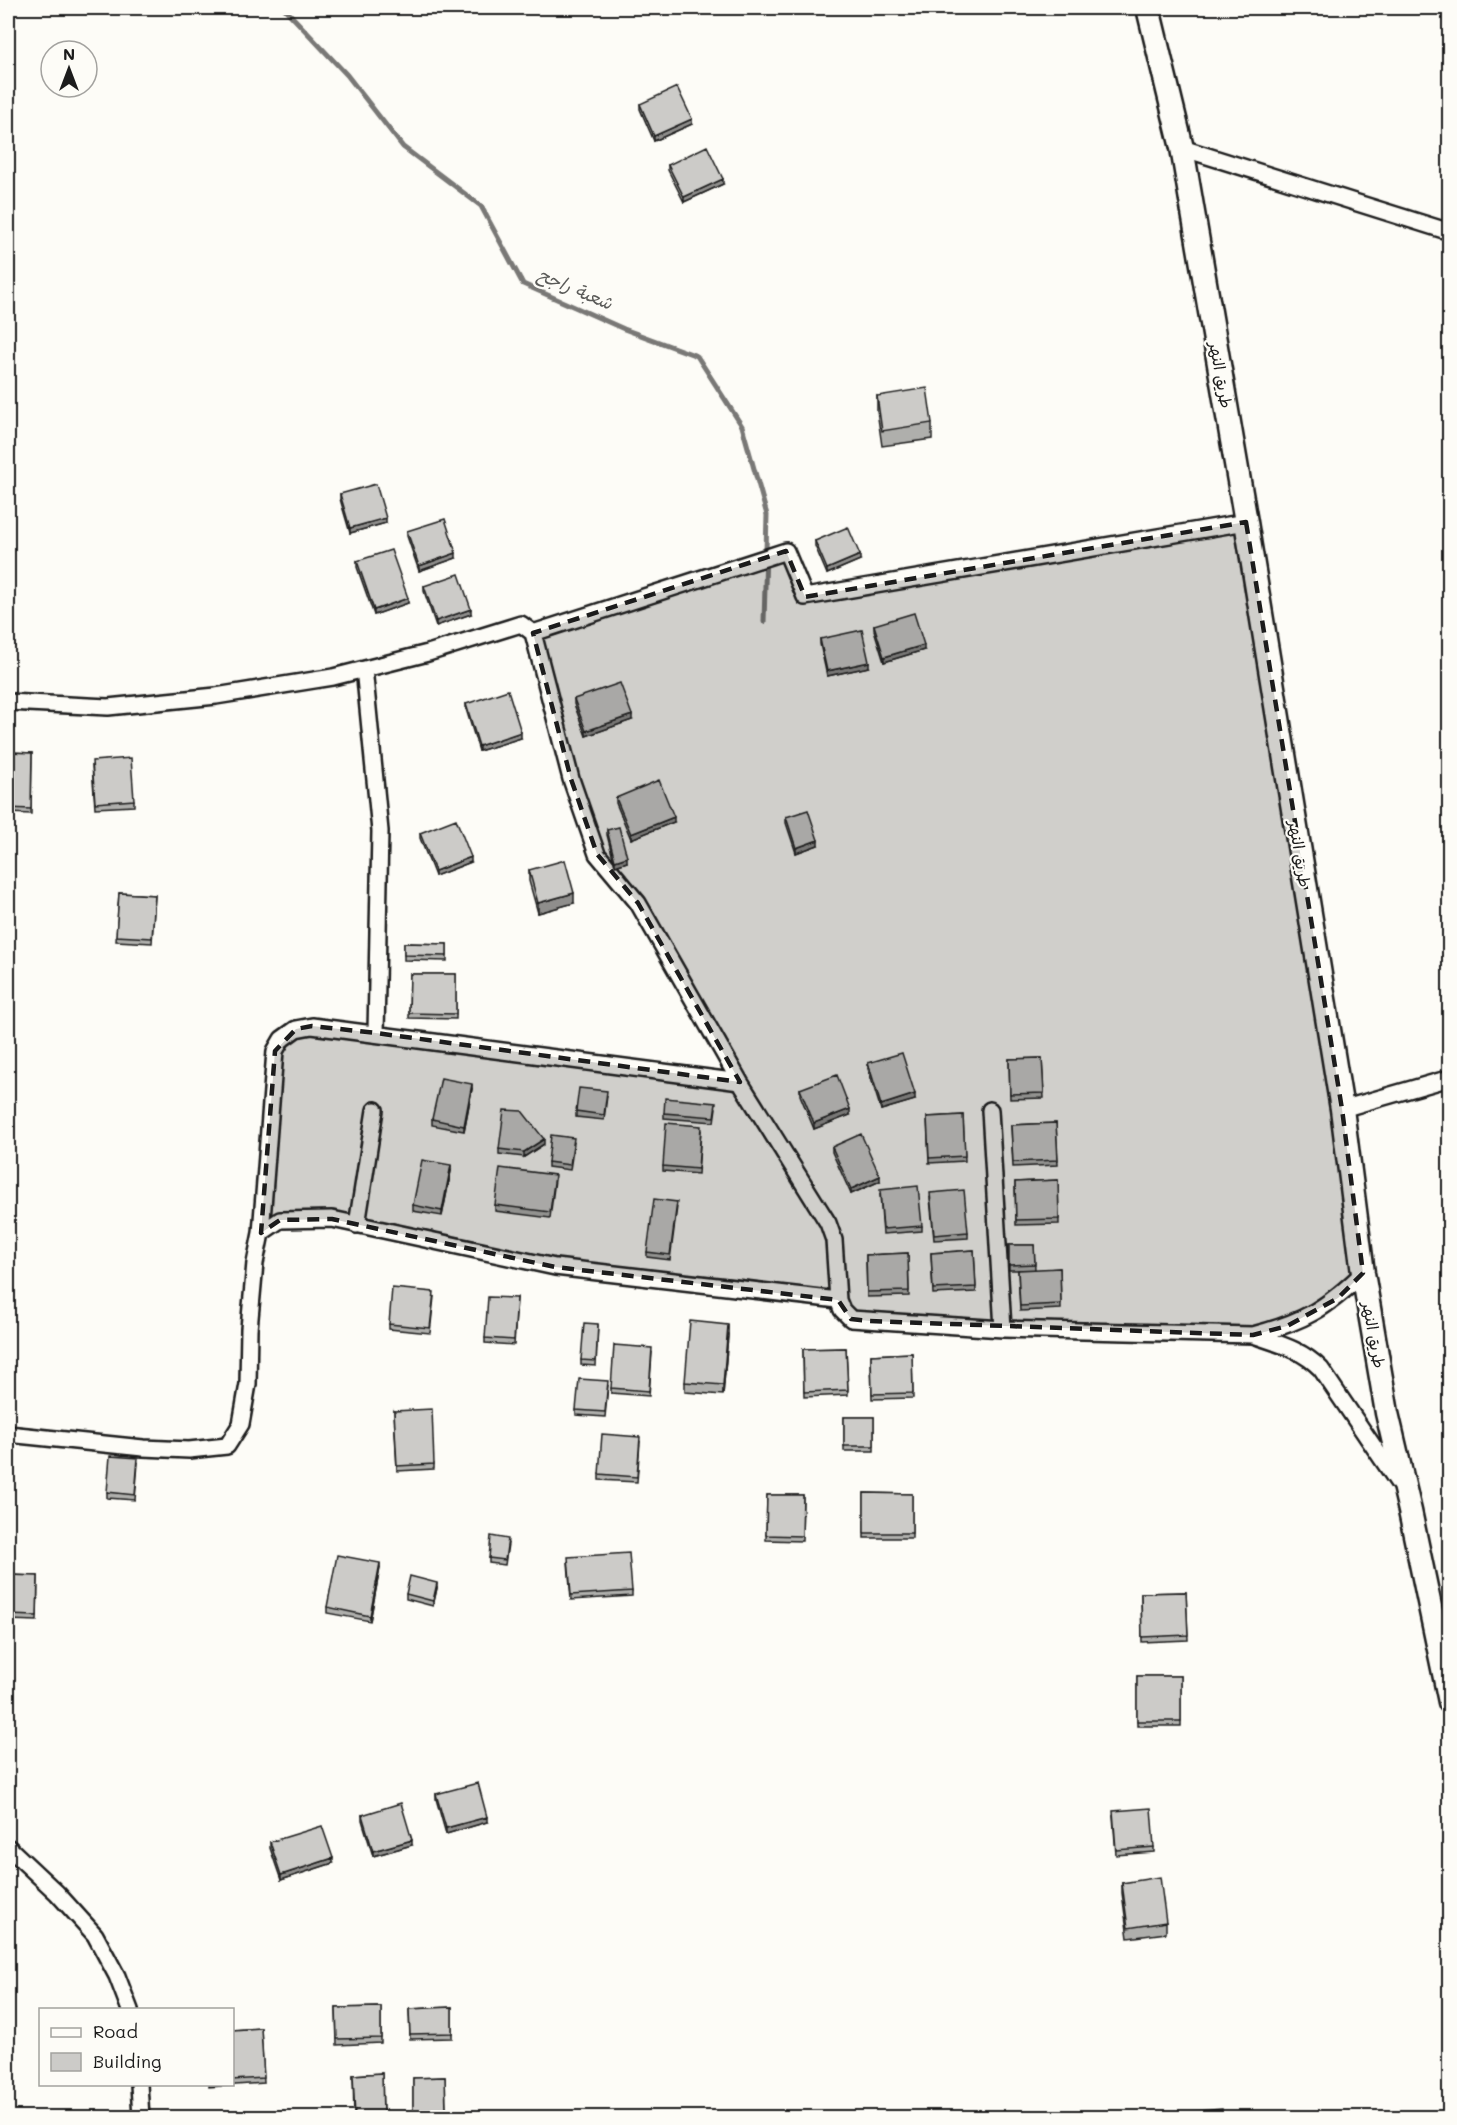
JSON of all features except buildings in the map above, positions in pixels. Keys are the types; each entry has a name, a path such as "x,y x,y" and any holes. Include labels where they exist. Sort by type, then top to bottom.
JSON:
{"main road":[{"name":"طريق النهر","path":"1148,8 1182,148 1246,522 1342,1109 1363,1273 1387,1413 1449,1702"}],"street":[{"path":"1182,148 1449,232"},
{"path":"533,633 786,551 805,597 1246,522"},
{"path":"8,702 108,707 216,696 333,677 428,653 520,624 533,633 571,780 597,854 638,903 740,1082 828,1222 834,1240 838,1300 842,1310 851,1319 1003,1329 1253,1335 1287,1326 1314,1313 1338,1298 1363,1273"},
{"path":"365,678 380,831 376,1033"},
{"path":"8,1434 166,1449 189,1450 227,1446 241,1424 248,1384 249,1329 255,1263 261,1233 274,1051 282,1039 296,1029 312,1026 376,1033 740,1082"},
{"path":"1342,1109 1449,1078"},
{"path":"357,1225 375,1110"},
{"path":"990,1110 1003,1329"},
{"path":"261,1233 280,1220 332,1220 555,1267 838,1300"},
{"path":"1253,1335 1296,1350 1309,1357 1321,1369 1406,1494"},
{"path":"8,1847 57,1893 95,1935 117,1976 129,2008"},
{"path":"139,2086 141,2118"}],"highlighted area":[{"path":"1246,522 1342,1109 1363,1273 1338,1298 1287,1326 1253,1335 870,1321 851,1319 838,1300 555,1267 332,1219 280,1220 261,1233 275,1051 296,1029 312,1026 376,1033 740,1082 638,903 597,854 571,779 533,633 786,551 805,597"}],"waterway":[{"name":"شعبة راجح","path":"284,8 347,75 403,147 481,206 523,284 624,329 697,356 742,426 767,515 764,622"}]}
